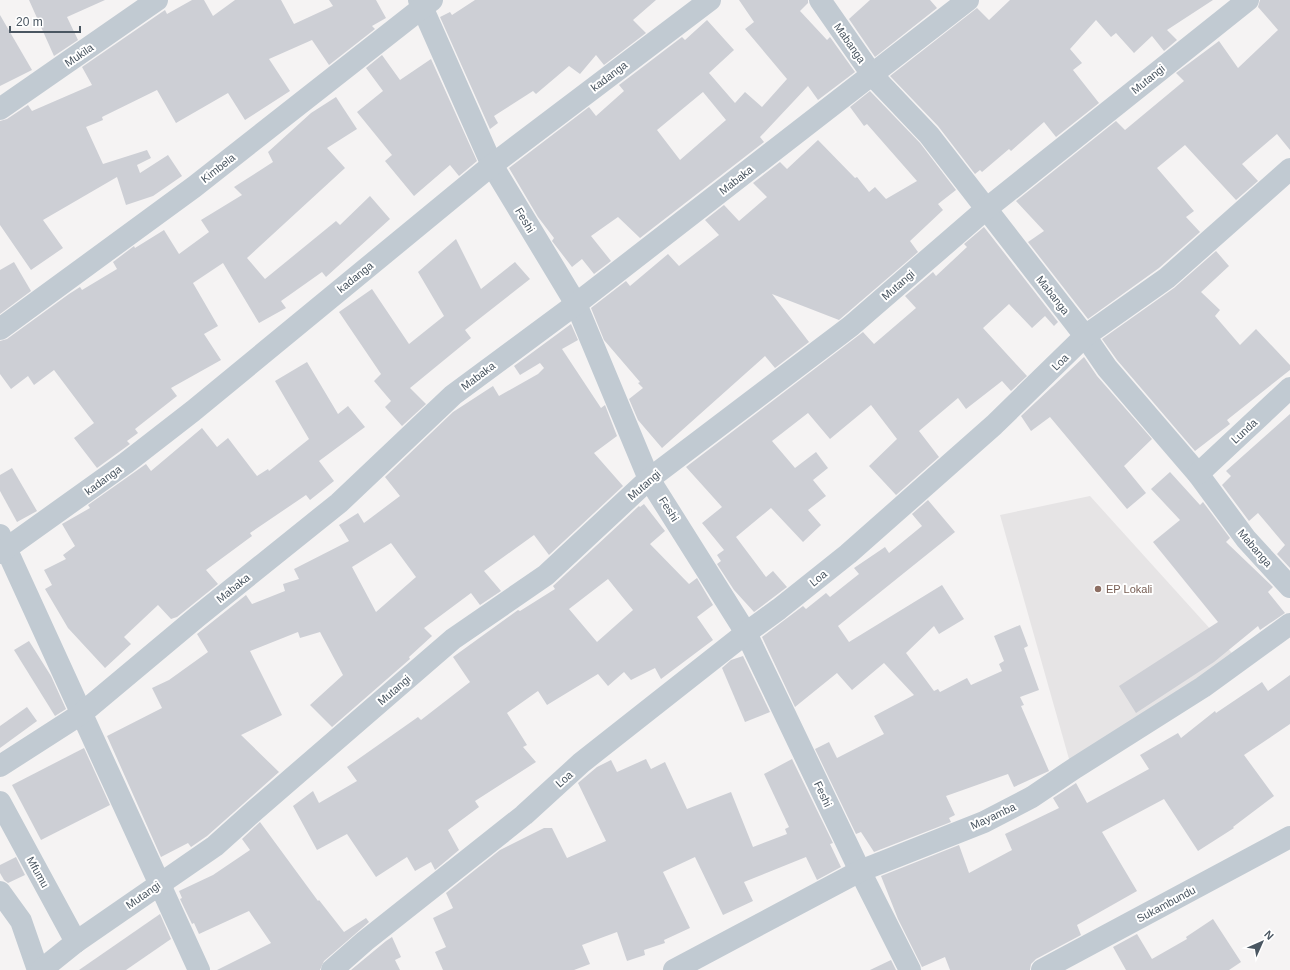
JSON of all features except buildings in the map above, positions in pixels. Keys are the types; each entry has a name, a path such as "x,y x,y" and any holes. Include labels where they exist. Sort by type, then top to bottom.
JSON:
{"street":[{"name":"Mukila","path":"0,109 157,0"},
{"name":"kadanga","path":"2,546 126,463 193,411 492,165 710,0"},
{"name":"Mabanga","path":"820,0 872,76 929,135 1085,336 1107,368 1198,474 1246,539 1290,587"},
{"name":"Mabaka","path":"0,766 81,714 197,617 339,503 453,395 576,304 872,76 953,10 968,0"},
{"name":"Mutangi","path":"40,970 76,942 215,846 453,639 546,575 650,478 851,326 986,209 1248,0"},
{"name":"Feshi","path":"424,2 492,165 576,304 650,478 746,633 860,871 910,970"},
{"name":"Kimbela","path":"0,329 85,269 194,187 424,2"},
{"name":"Loa","path":"332,970 365,941 524,816 581,763 746,633 779,610 848,554 994,425 1085,336 1167,278 1290,169"},
{"name":"Lunda","path":"1198,474 1290,388"},
{"path":"2,546 199,970"},
{"name":"Mayamba","path":"674,970 860,871 984,822 1032,797 1074,768 1203,687 1290,624"},
{"name":"Mfumu","path":"0,802 76,942"},
{"name":"Sukambundu","path":"1042,970 1290,838"},
{"path":"0,892 21,921 40,970"}],"shaded area":[{"name":"EP Lokali","path":"1090,496 1241,663 1071,766 1000,515"}],"place":[{"name":"EP Lokali","path":"1098,589"}]}
